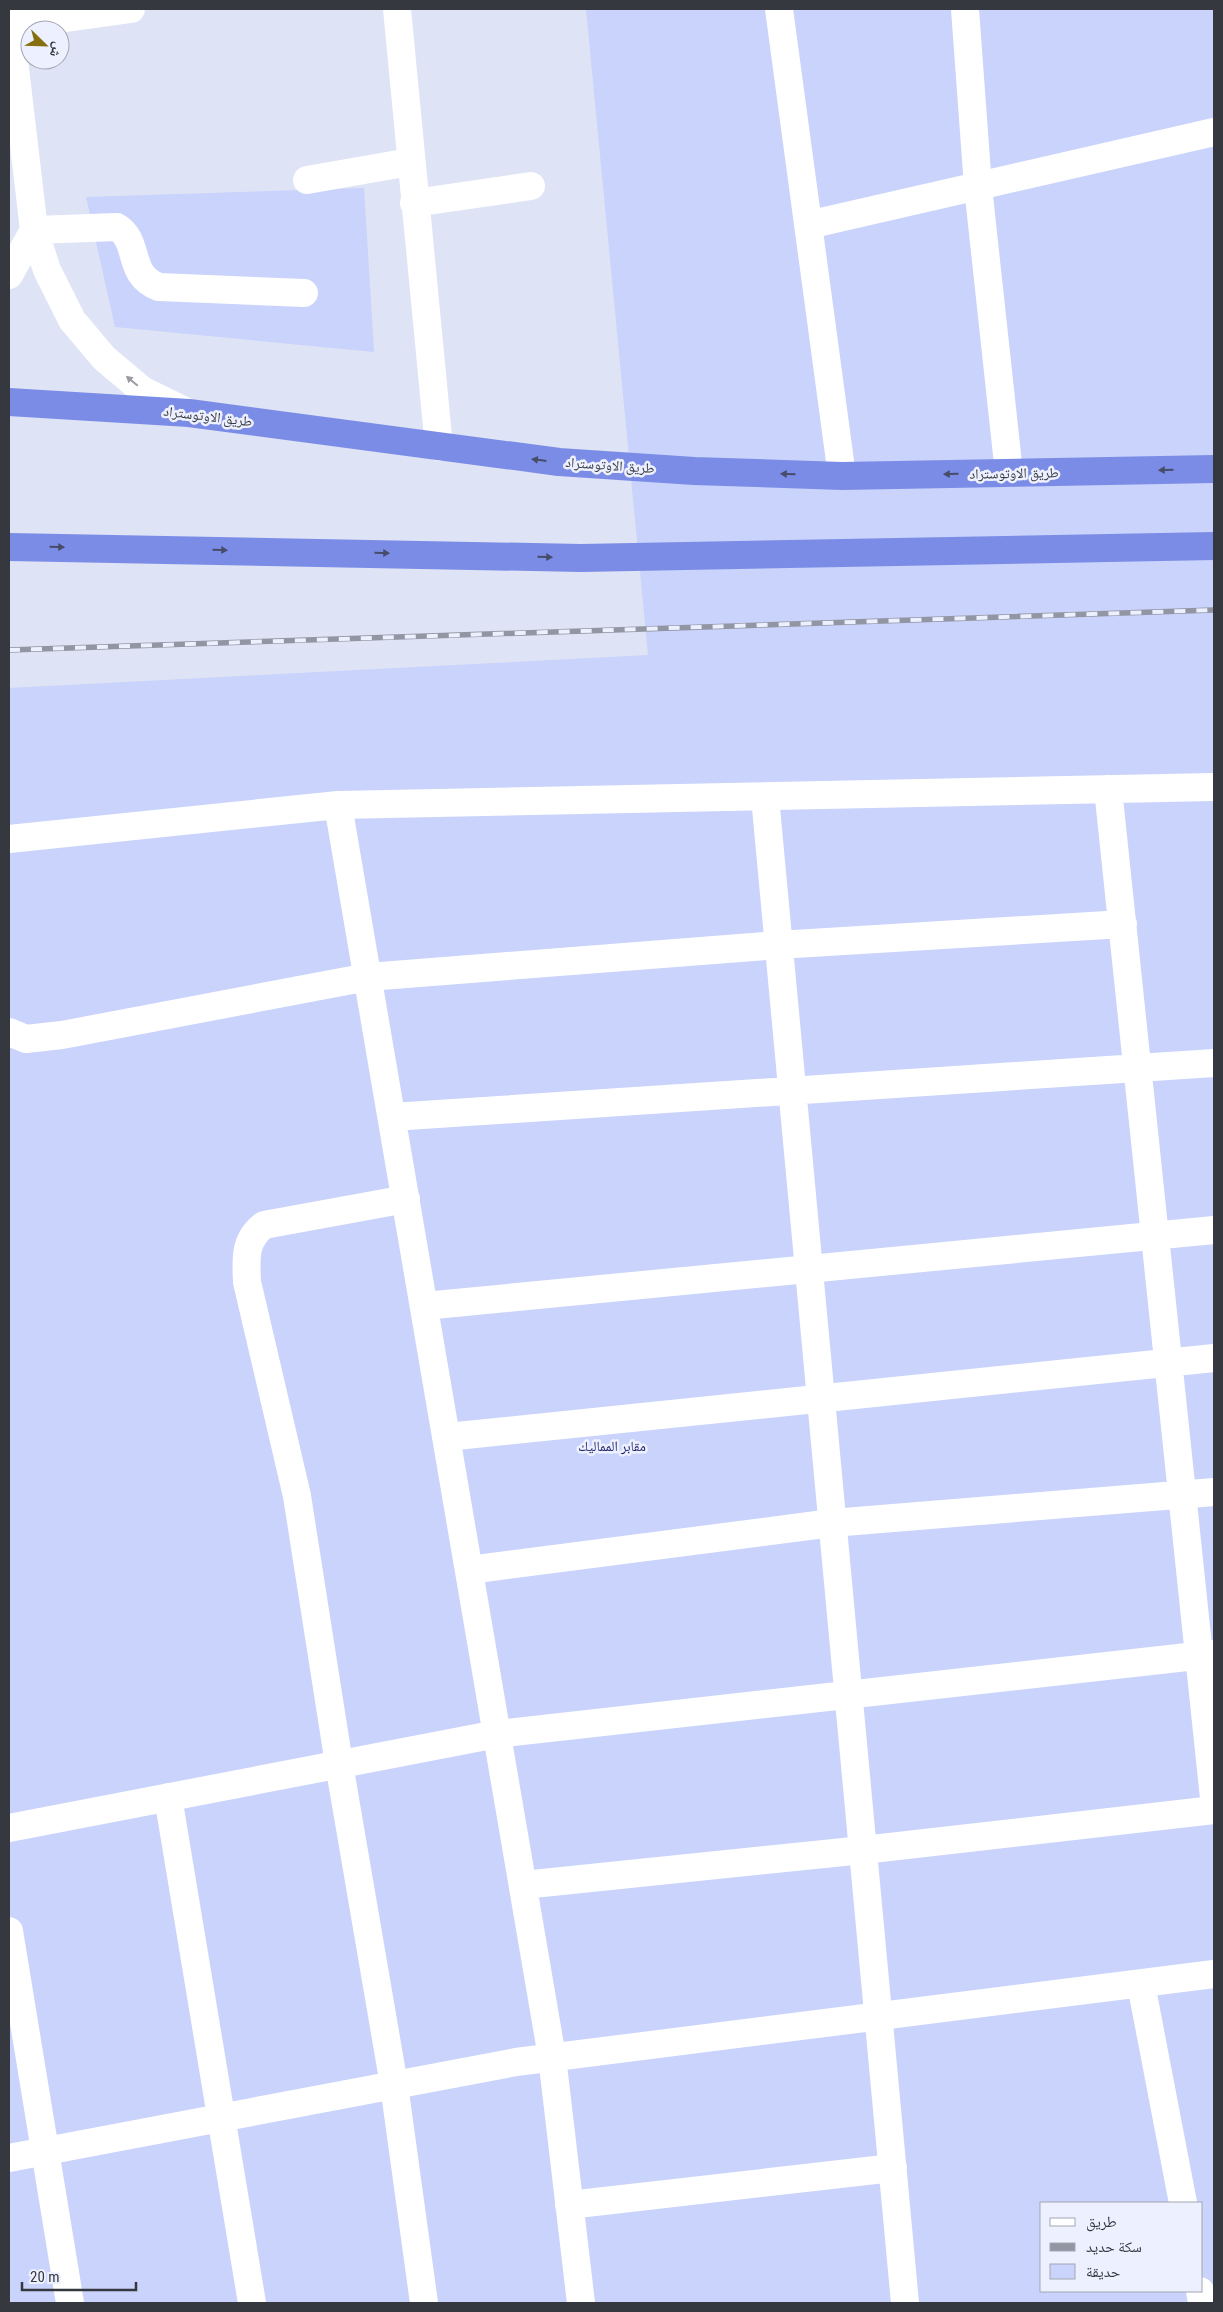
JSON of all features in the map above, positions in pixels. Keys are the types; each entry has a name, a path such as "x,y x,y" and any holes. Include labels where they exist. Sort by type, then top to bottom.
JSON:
{"highway":[{"name":"طريق الاوتوستراد","path":"9,402 189,413 560,462 694,471 842,476 1214,470"},
{"path":"9,547 582,558 1214,546"}],"street":[{"path":"131,9 10,20 34,230 47,270 72,320 104,358 142,390 189,413"},
{"path":"397,9 438,447"},
{"path":"779,9 842,476"},
{"path":"965,9 978,187 1009,473"},
{"path":"808,225 1214,132"},
{"path":"307,180 410,162"},
{"path":"414,203 531,186"},
{"path":"34,230 116,227 126,236 142,277 150,284 159,287 304,293"},
{"path":"9,275 34,230"},
{"path":"9,839 338,804 1214,787"},
{"path":"1108,789 1183,1494 1207,1655 1214,1798"},
{"path":"765,797 904,2303"},
{"path":"338,804 552,2057 581,2303"},
{"path":"9,1032 26,1039 62,1035 368,978 778,945 1123,924"},
{"path":"392,1117 1214,1063"},
{"path":"406,1199 264,1225 255,1232 248,1243 247,1282 297,1496 339,1764 394,2085 424,2303"},
{"path":"424,1306 1214,1230"},
{"path":"447,1438 1214,1358"},
{"path":"469,1570 832,1523 1214,1492"},
{"path":"9,1828 497,1734 1207,1655"},
{"path":"168,1797 252,2303"},
{"path":"523,1885 863,1850 1214,1810"},
{"path":"9,1930 70,2303"},
{"path":"9,2158 516,2062 1214,1974"},
{"path":"1141,1984 1183,2202"},
{"path":"569,2205 893,2168"}],"green space":[{"name":"مقابر المماليك","path":"586,9 1214,9 1214,2303 9,2303 9,688 648,655"},
{"path":"364,188 374,352 115,327 86,197"}],"railway":[{"path":"9,650 1214,610"}]}
